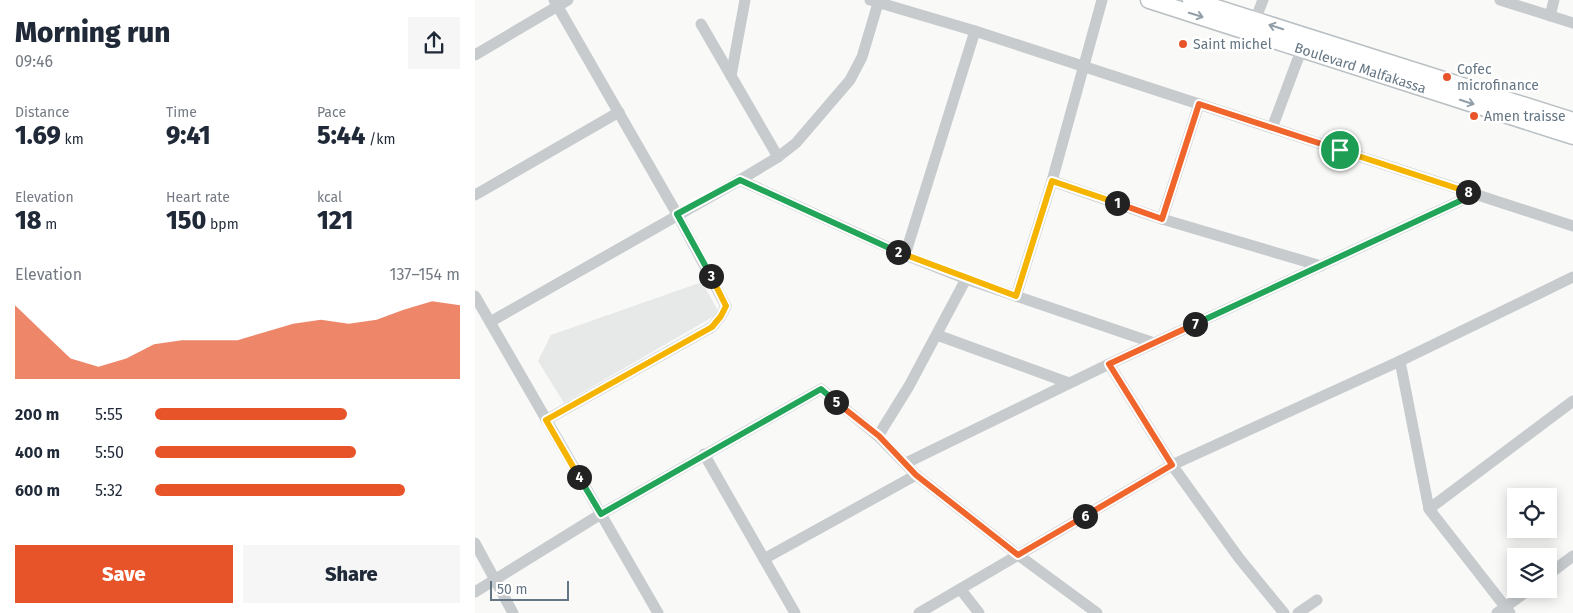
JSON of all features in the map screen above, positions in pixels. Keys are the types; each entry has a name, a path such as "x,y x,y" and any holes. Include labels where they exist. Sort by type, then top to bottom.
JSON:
{"main road":[{"name":"Boulevard Malfakassa","path":"1149,0 1573,136"},
{"name":"Boulevard Malfakassa","path":"1191,0 1573,120"}],"street":[{"path":"731,76 745,0"},
{"path":"1016,296 1052,181 1102,0"},
{"path":"1255,20 1263,0"},
{"path":"1500,0 1573,23"},
{"path":"1550,16 1554,0"},
{"path":"490,322 778,157 807,132 850,80 861,57 876,1 1573,226"},
{"path":"475,55 560,2 726,306 712,327 546,420"},
{"path":"701,24 778,157"},
{"path":"905,255 975,32"},
{"path":"1272,128 1302,48"},
{"path":"1162,219 1199,104"},
{"path":"475,195 619,112"},
{"path":"740,180 905,255 965,279 1154,343"},
{"path":"1052,181 1162,219 1321,266"},
{"path":"906,463 1109,364 1475,194"},
{"path":"919,613 1172,465 1400,361 1573,277"},
{"path":"879,436 937,335 965,279"},
{"path":"475,296 658,613"},
{"path":"937,335 1069,383"},
{"path":"1400,361 1429,509 1504,611 1519,598"},
{"path":"1109,364 1172,465 1239,558 1284,613"},
{"path":"475,592 601,514 821,389 879,436 916,475 1018,555 1097,613"},
{"path":"1429,509 1573,401"},
{"path":"704,454 795,613"},
{"path":"764,558 916,475"},
{"path":"475,543 513,613"},
{"path":"1557,568 1573,556"},
{"path":"961,590 979,613"},
{"path":"1298,613 1317,600"}],"shaded area":[{"path":"702,282 717,309 716,315 564,403 538,361 551,335"}],"place":[{"name":"Saint michel","path":"1183,44"},
{"name":"Cofec microfinance","path":"1447,77"},
{"name":"Amen traisse","path":"1474,116"}],"route":[{"path":"1199,104 1340,150 1475,194 1109,364 1172,465 1018,555 916,475 879,436 821,389 601,514 546,420 712,327 718,321 726,306 677,214 740,180 905,255 965,279 1016,296 1052,181 1162,219 1199,104"}]}
